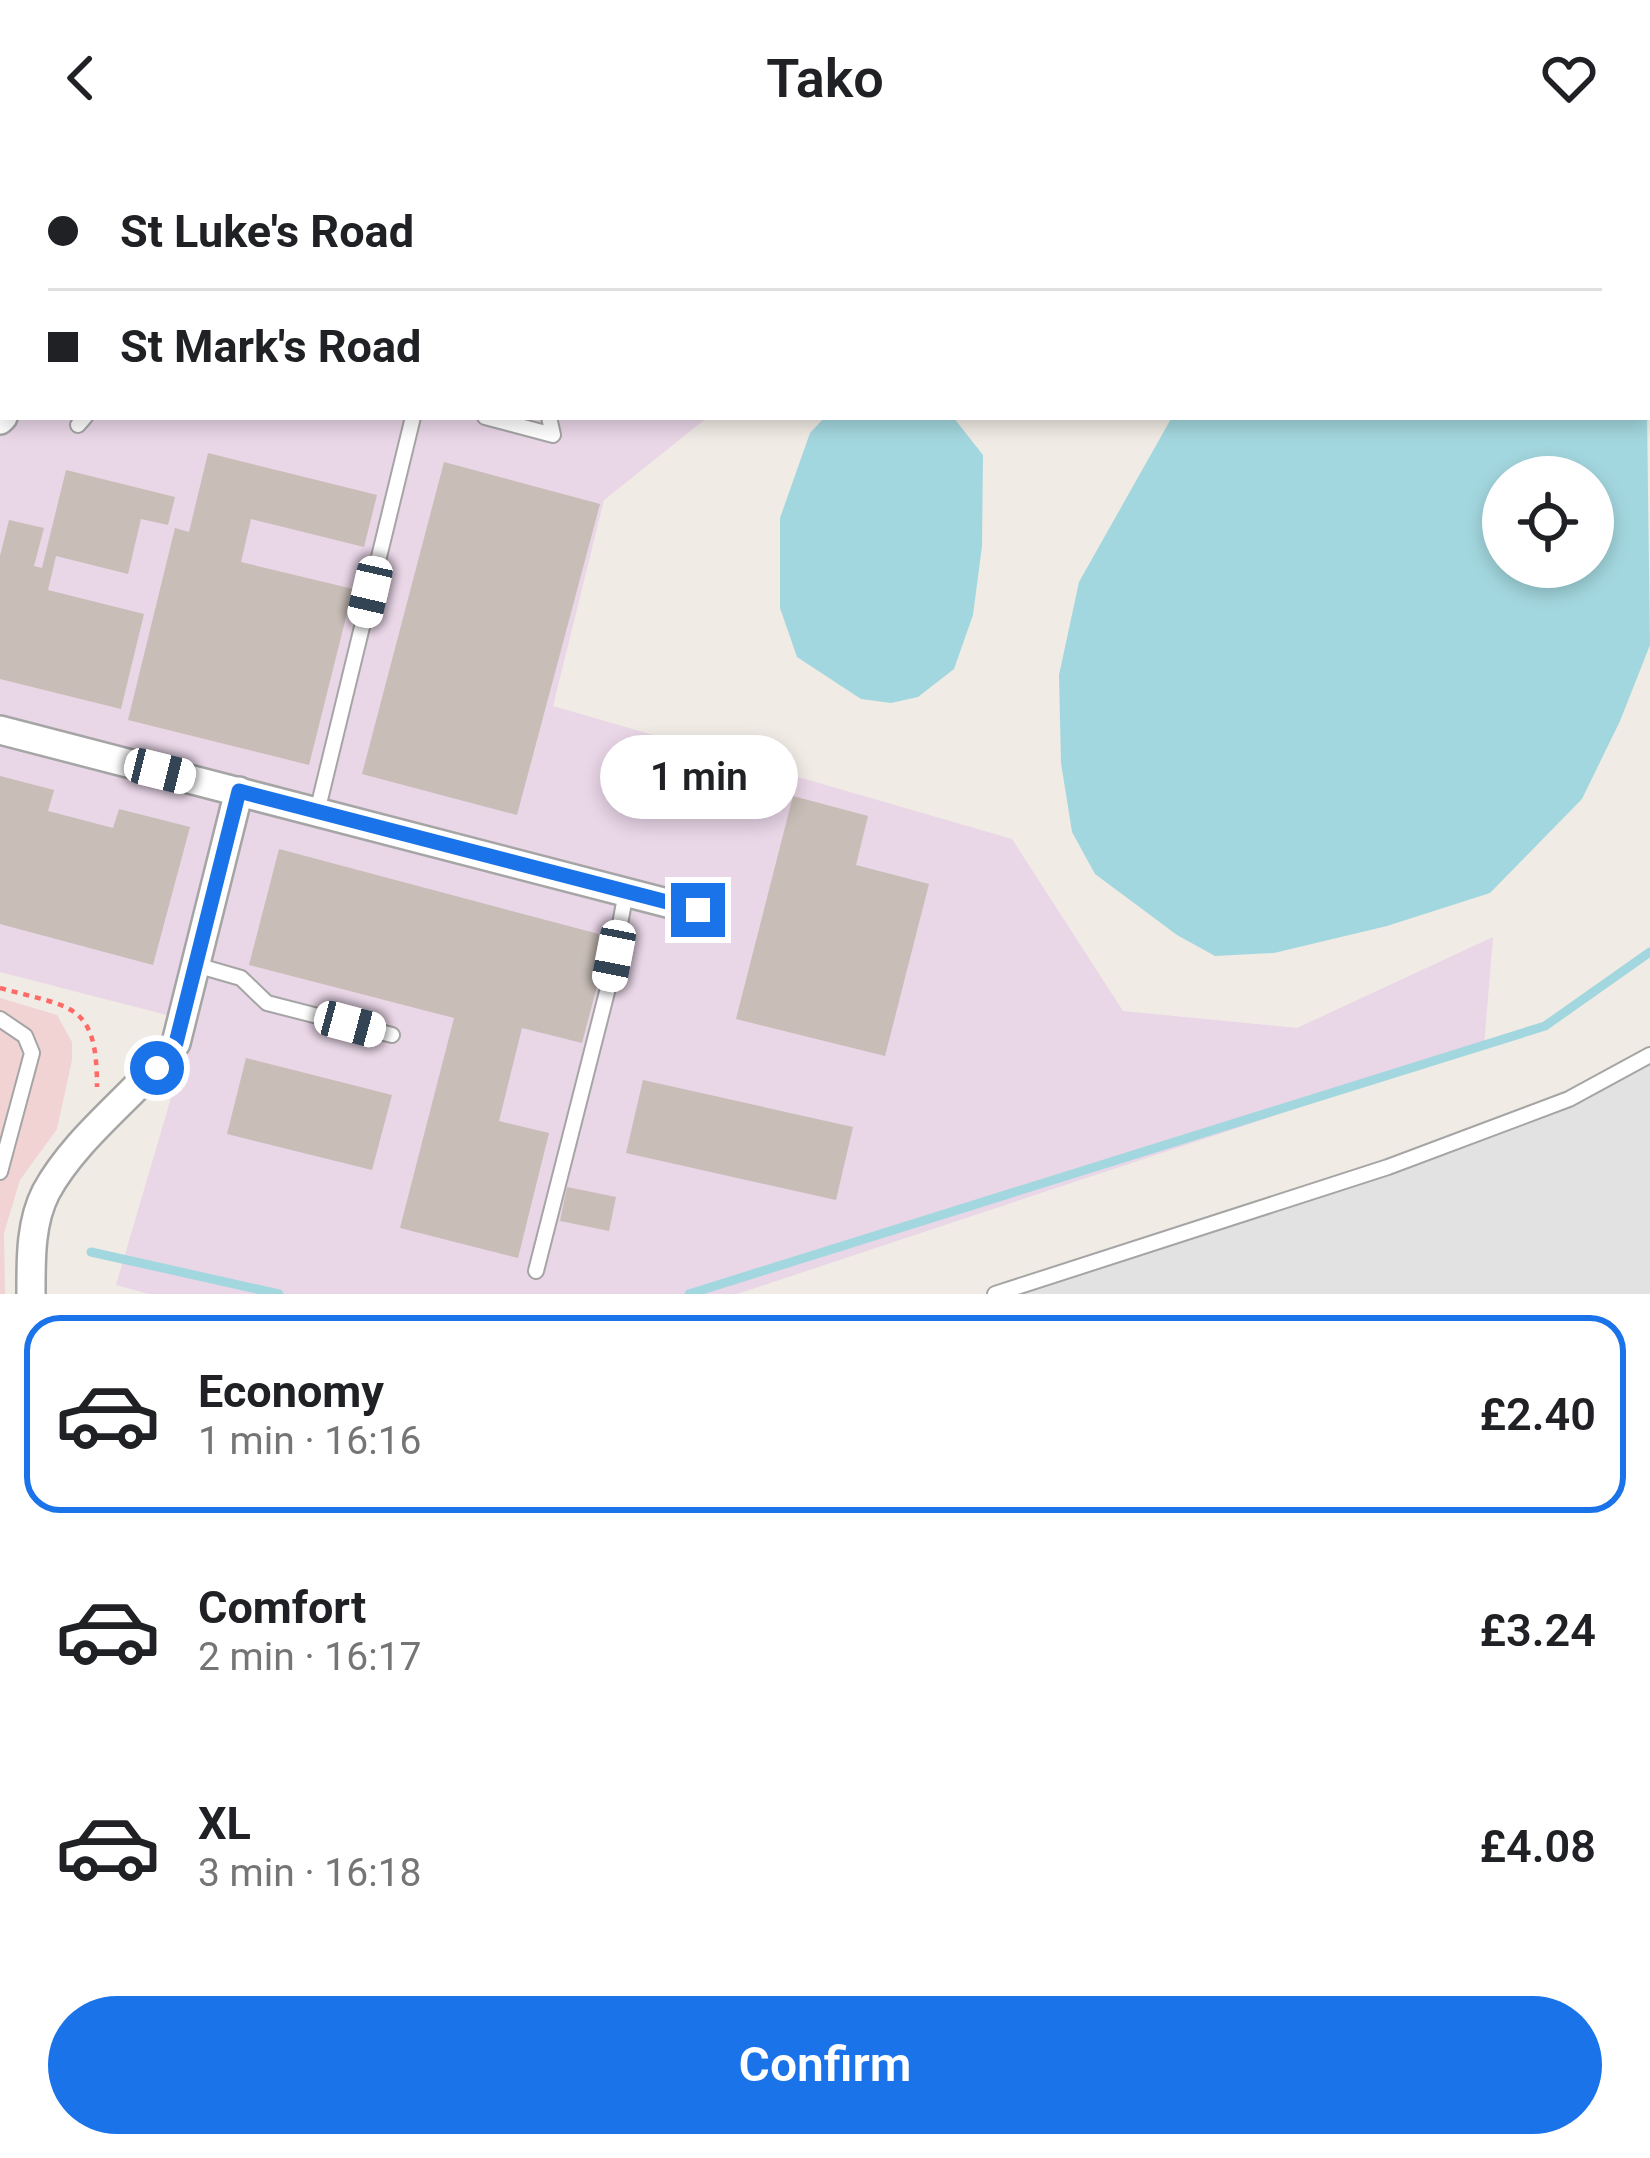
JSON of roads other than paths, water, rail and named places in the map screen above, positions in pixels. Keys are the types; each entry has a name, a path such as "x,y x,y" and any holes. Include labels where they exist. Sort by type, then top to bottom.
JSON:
{"street":[{"path":"0,730 698,910"},
{"path":"31,1294 31,1252 46,1193 84,1143 176,1043 239,791"}],"lane":[{"path":"317,812 412,420"},
{"path":"496,420 553,435 550,420"},
{"path":"536,1271 608,988 626,892"},
{"path":"196,965 241,978 266,1003 392,1035"},
{"path":"0,1019 25,1036 32,1053 0,1172"},
{"path":"995,1294 1388,1167 1569,1099 1650,1055"}],"water":[{"path":"822,420 955,420 983,455 982,546 973,615 954,669 918,697 891,703 861,699 797,657 780,608 780,518 810,433"},
{"path":"1170,420 1647,420 1650,645 1582,799 1490,893 1387,926 1274,953 1215,956 1177,935 1095,874 1072,832 1061,763 1059,675 1079,582"}],"waterway":[{"path":"689,1294 1545,1026 1650,952"},
{"path":"91,1252 279,1294"}]}
